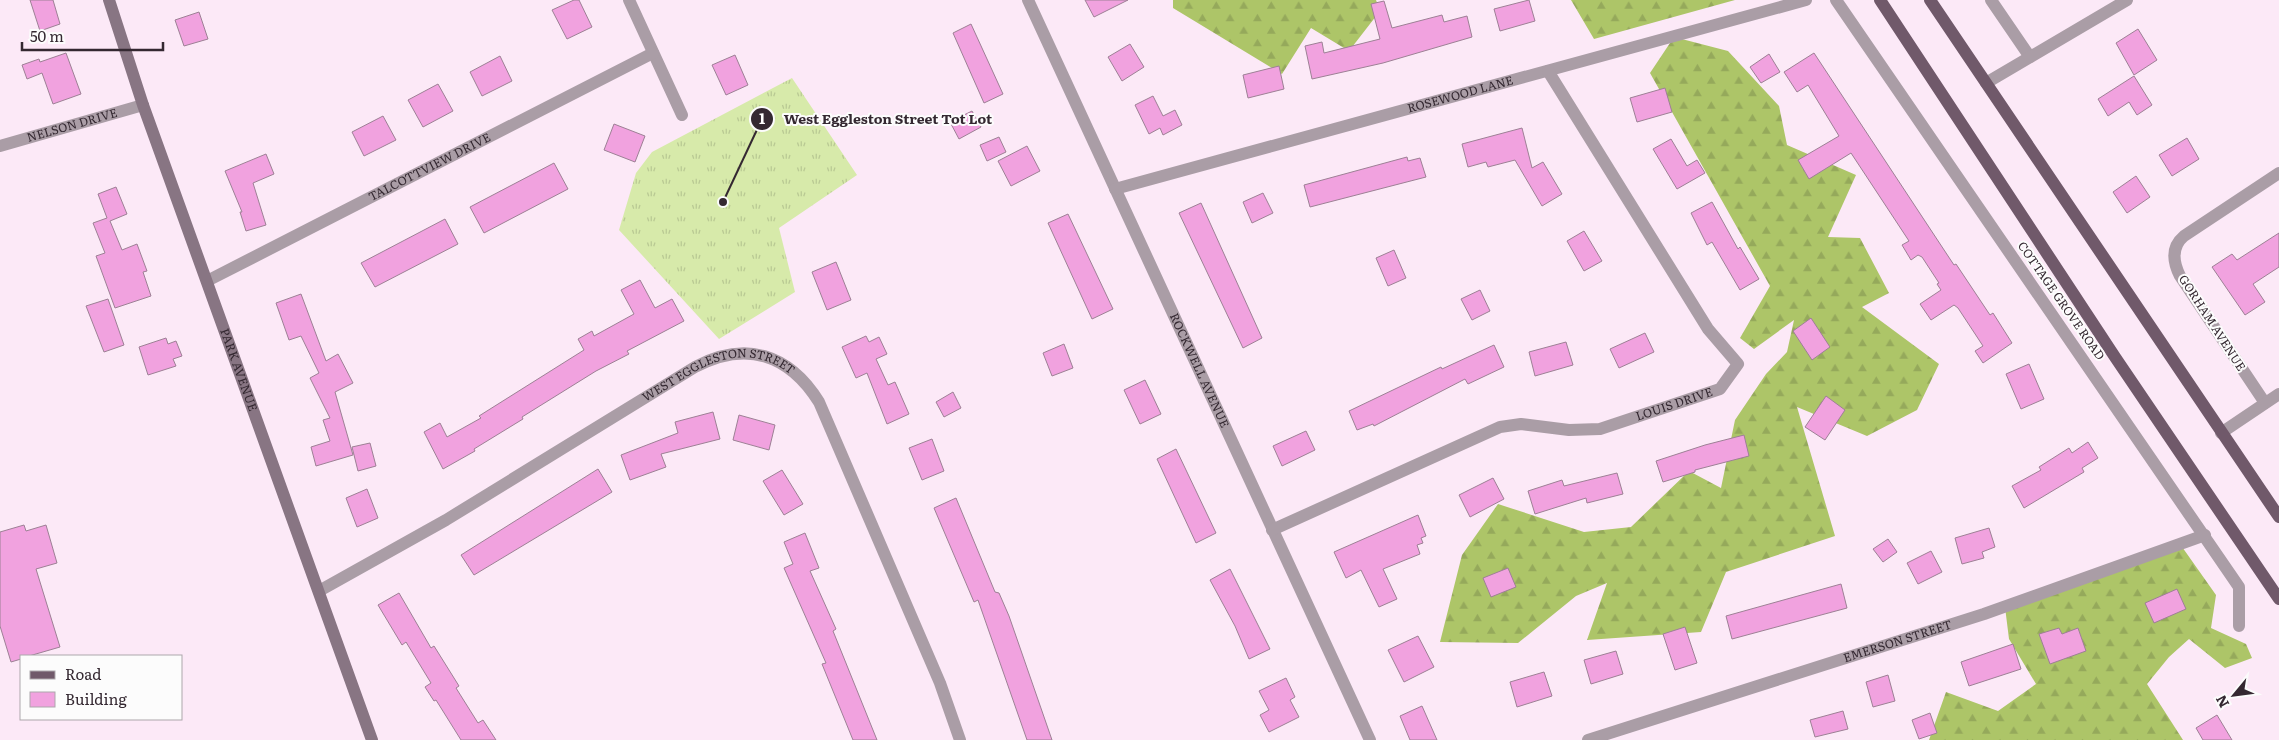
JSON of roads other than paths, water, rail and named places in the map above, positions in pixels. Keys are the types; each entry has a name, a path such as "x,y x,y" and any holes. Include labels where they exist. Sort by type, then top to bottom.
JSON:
{"main road":[{"name":"COTTAGE GROVE ROAD","path":"1880,0 2115,357 2279,599"},
{"path":"1930,0 2279,518"}],"street":[{"name":"PARK AVENUE","path":"109,0 144,105 372,740"},
{"path":"628,0 682,115"},
{"name":"ROCKWELL AVENUE","path":"1028,0 1370,740"},
{"name":"ROSEWOOD LANE","path":"1115,189 1806,0"},
{"name":"COTTAGE GROVE ROAD","path":"1836,0 2205,535 2239,588 2239,626"},
{"path":"1991,0 2030,57"},
{"path":"1986,83 2127,0"},
{"name":"TALCOTTVIEW DRIVE","path":"207,281 652,53"},
{"name":"LOUIS DRIVE","path":"1272,530 1500,427 1521,424 1569,430 1600,429 1720,389 1738,364 1708,329 1548,72"},
{"name":"NELSON DRIVE","path":"0,146 144,105"},
{"name":"GORHAM AVENUE","path":"2265,403 2180,276 2174,261 2174,252 2179,241 2187,234 2279,173"},
{"name":"WEST EGGLESTON STREET","path":"319,591 446,520 695,367 728,354 764,356 788,366 800,376 819,402 940,683 960,740"},
{"path":"2221,432 2279,394"},
{"name":"EMERSON STREET","path":"1588,740 1984,614 2205,535"}],"place":[{"name":"West Eggleston Street Tot Lot","path":"723,202"}]}
